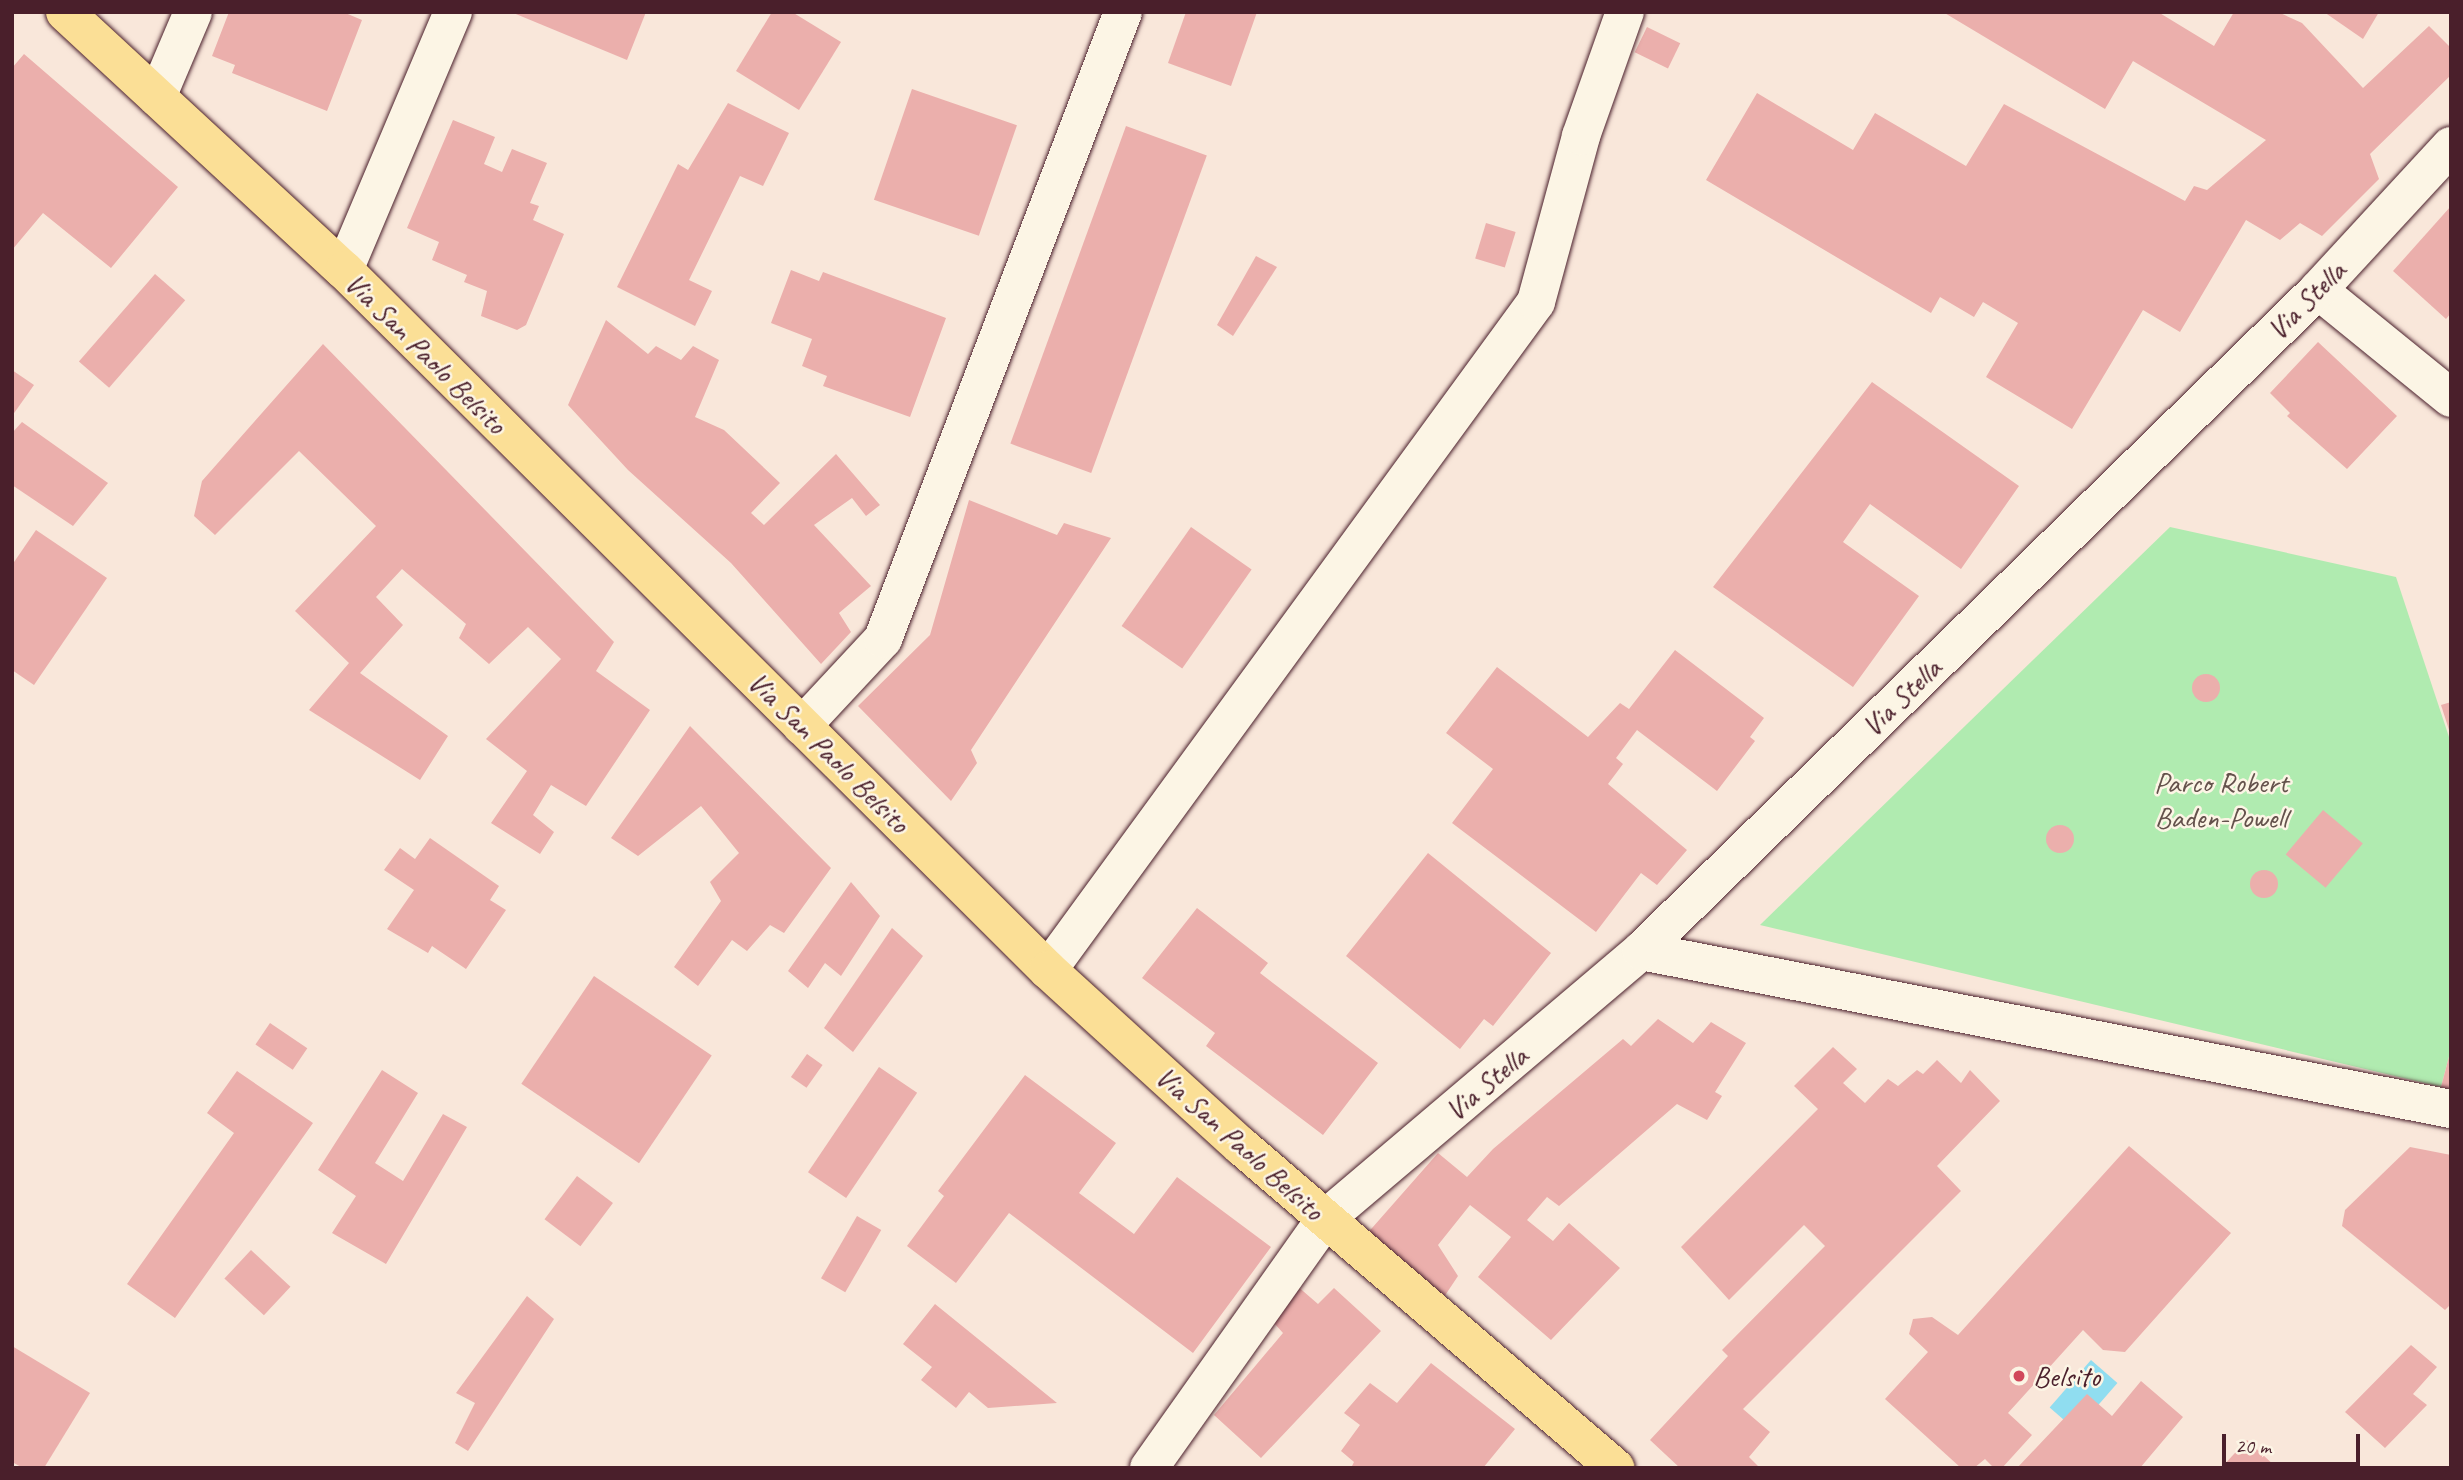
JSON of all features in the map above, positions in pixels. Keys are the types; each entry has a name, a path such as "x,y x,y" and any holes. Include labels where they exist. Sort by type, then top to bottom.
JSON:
{"main road":[{"name":"Via San Paolo Belsito","path":"65,12 344,270 1048,970 1325,1219 1615,1468"}],"street":[{"path":"157,97 193,12"},
{"path":"344,270 453,12"},
{"path":"802,726 883,639 1124,12"},
{"path":"1048,970 1536,302 1581,136 1625,12"},
{"name":"Via Stella","path":"1149,1468 1325,1219 1641,951 2318,290 2451,146"},
{"path":"2318,290 2451,398"},
{"path":"1641,951 2451,1109"}],"green space":[{"name":"Parco Robert Baden-Powell","path":"2170,527 2396,577 2451,743 2451,1049 2441,1087 1760,925"}],"water":[{"path":"2091,1360 2117,1383 2076,1431 2050,1408"}],"building":[{"path":"229,12 343,12 362,20 327,111 232,73 235,65 212,56"},
{"path":"511,12 646,12 627,60"},
{"path":"772,12 792,12 841,42 799,110 736,71"},
{"path":"1186,12 1257,12 1231,86 1168,63"},
{"path":"1943,12 2158,12 2214,46 2234,12 2278,12 2302,23 2363,88 2429,26 2451,48 2451,75 2370,154 2379,179 2322,236 2300,223 2280,240 2246,220 2180,332 2143,310 2072,429 1986,377 2018,323 1983,302 1974,317 1940,297 1931,313 1706,180 1757,93 1853,150 1875,113 1966,166 2004,104 2185,201 2194,186 2207,190 2266,140 2133,61 2105,109"},
{"path":"2324,12 2379,12 2363,39"},
{"path":"1647,27 1680,43 1668,68 1635,52"},
{"path":"24,54 178,187 111,268 43,213 12,250 12,68"},
{"path":"912,89 1017,125 979,236 874,200"},
{"path":"728,103 789,133 763,186 740,176 689,280 712,291 695,326 617,287 678,164 688,170"},
{"path":"453,120 495,137 484,164 502,172 512,149 547,163 530,203 539,206 533,220 564,234 526,325 517,330 481,316 487,291 464,282 467,275 432,260 439,242 407,228"},
{"path":"1126,126 1207,155 1091,473 1010,444"},
{"path":"2451,206 2451,313 2446,319 2393,271"},
{"path":"1486,223 1516,232 1505,267 1475,258"},
{"path":"1256,256 1277,267 1233,336 1217,325"},
{"path":"791,270 819,281 823,272 946,318 910,417 823,386 827,376 802,366 812,339 771,323"},
{"path":"155,274 185,300 109,388 79,362"},
{"path":"606,320 648,354 656,346 681,360 693,346 719,360 695,417 724,430 780,483 751,513 764,525 836,454 880,505 866,516 852,498 814,525 871,586 839,613 851,632 821,664 731,563 628,470 568,405"},
{"path":"2318,342 2397,416 2347,469 2287,416 2290,413 2270,393"},
{"path":"323,344 614,642 596,671 650,710 586,806 551,785 533,815 554,832 540,854 491,823 527,771 486,739 561,659 528,627 489,664 459,638 466,624 402,569 376,597 403,625 360,673 448,736 420,780 309,710 349,663 295,611 376,526 299,451 215,535 194,516 202,481"},
{"path":"12,370 34,385 12,416"},
{"path":"1872,382 2019,486 1961,569 1870,504 1843,542 1919,596 1853,687 1713,587"},
{"path":"22,422 108,483 73,526 12,485 12,433"},
{"path":"969,500 1057,535 1064,523 1111,538 971,750 977,763 951,801 858,706 930,635"},
{"path":"1191,527 1252,569 1182,669 1122,626"},
{"path":"36,530 107,578 34,685 12,670 12,565"},
{"path":"1675,650 1764,718 1750,737 1755,741 1717,791 1637,730 1616,758 1623,764 1608,784 1687,850 1657,885 1641,873 1596,932 1452,823 1493,769 1446,733 1497,667 1588,737 1620,703 1629,709"},
{"path":"2206,674 2216,678 2220,688 2216,698 2206,702 2196,698 2192,688 2196,678"},
{"path":"2451,702 2451,733 2450,733 2441,705"},
{"path":"690,726 831,868 784,933 770,925 747,951 732,940 698,986 674,967 721,901 710,882 739,853 701,806 638,856 611,838"},
{"path":"2323,810 2363,843 2326,888 2286,854"},
{"path":"2060,825 2070,829 2074,839 2070,849 2060,853 2050,849 2046,839 2050,829"},
{"path":"430,838 499,886 490,900 506,910 466,969 432,946 428,953 387,929 414,890 384,870 400,848 415,859"},
{"path":"1428,853 1551,953 1493,1026 1484,1019 1460,1049 1346,956"},
{"path":"2264,870 2274,874 2278,884 2274,894 2264,898 2254,894 2250,884 2254,874"},
{"path":"851,882 880,916 841,976 825,963 808,988 788,971"},
{"path":"1197,908 1268,963 1260,973 1378,1063 1323,1135 1206,1046 1215,1033 1142,978"},
{"path":"892,928 923,956 853,1052 824,1028"},
{"path":"594,976 712,1055 639,1163 521,1084"},
{"path":"1658,1019 1693,1043 1711,1022 1746,1043 1715,1092 1722,1096 1707,1120 1677,1104 1559,1206 1547,1197 1527,1220 1553,1241 1569,1223 1620,1268 1551,1340 1478,1277 1511,1237 1470,1205 1438,1245 1458,1276 1444,1297 1365,1236 1438,1153 1467,1177 1493,1149 1623,1039 1631,1046"},
{"path":"270,1023 307,1048 293,1070 255,1045"},
{"path":"1833,1047 1857,1069 1843,1083 1865,1103 1888,1079 1898,1086 1917,1070 1923,1074 1937,1060 1961,1083 1970,1070 2000,1101 1937,1166 1961,1191 1743,1409 1770,1432 1749,1457 1760,1468 1680,1468 1650,1440 1728,1356 1722,1350 1825,1246 1804,1225 1729,1300 1681,1247 1818,1109 1794,1086"},
{"path":"2451,1053 2451,1090 2441,1087"},
{"path":"807,1054 823,1065 807,1088 791,1077"},
{"path":"879,1067 917,1093 846,1198 808,1172"},
{"path":"382,1070 418,1093 375,1163 403,1181 443,1114 467,1127 386,1264 332,1233 356,1196 318,1170"},
{"path":"237,1071 313,1123 175,1318 127,1284 234,1133 207,1113"},
{"path":"1025,1075 1116,1143 1079,1193 1134,1234 1177,1177 1271,1247 1193,1353 1009,1213 956,1283 907,1246 944,1196 938,1191"},
{"path":"2129,1146 2231,1233 2125,1352 2103,1350 2083,1330 2008,1413 2032,1435 2002,1468 1994,1468 1985,1459 1974,1468 1961,1468 1885,1399 1928,1352 1909,1334 1913,1319 1932,1317 1958,1335"},
{"path":"2410,1147 2451,1155 2451,1304 2445,1310 2342,1226 2345,1210"},
{"path":"577,1176 613,1203 580,1246 545,1219"},
{"path":"857,1216 881,1230 845,1292 821,1278"},
{"path":"251,1250 290,1287 264,1315 224,1279"},
{"path":"1296,1285 1318,1304 1334,1288 1381,1331 1261,1458 1214,1415 1283,1333 1267,1315"},
{"path":"527,1296 554,1319 468,1451 455,1443 475,1403 456,1393"},
{"path":"935,1304 1057,1403 988,1408 969,1392 956,1408 921,1380 932,1367 903,1344"},
{"path":"2411,1345 2437,1367 2413,1394 2427,1405 2385,1448 2345,1412"},
{"path":"12,1346 90,1393 44,1468 23,1468 12,1462"},
{"path":"1431,1363 1515,1429 1483,1468 1351,1468 1354,1462 1341,1451 1360,1425 1344,1413 1370,1383 1397,1403"},
{"path":"2141,1381 2183,1417 2140,1468 2017,1468 2087,1394 2112,1416"},
{"path":"2247,1440 2277,1468 2221,1468"}],"place":[{"name":"Belsito","path":"2019,1376"}]}
